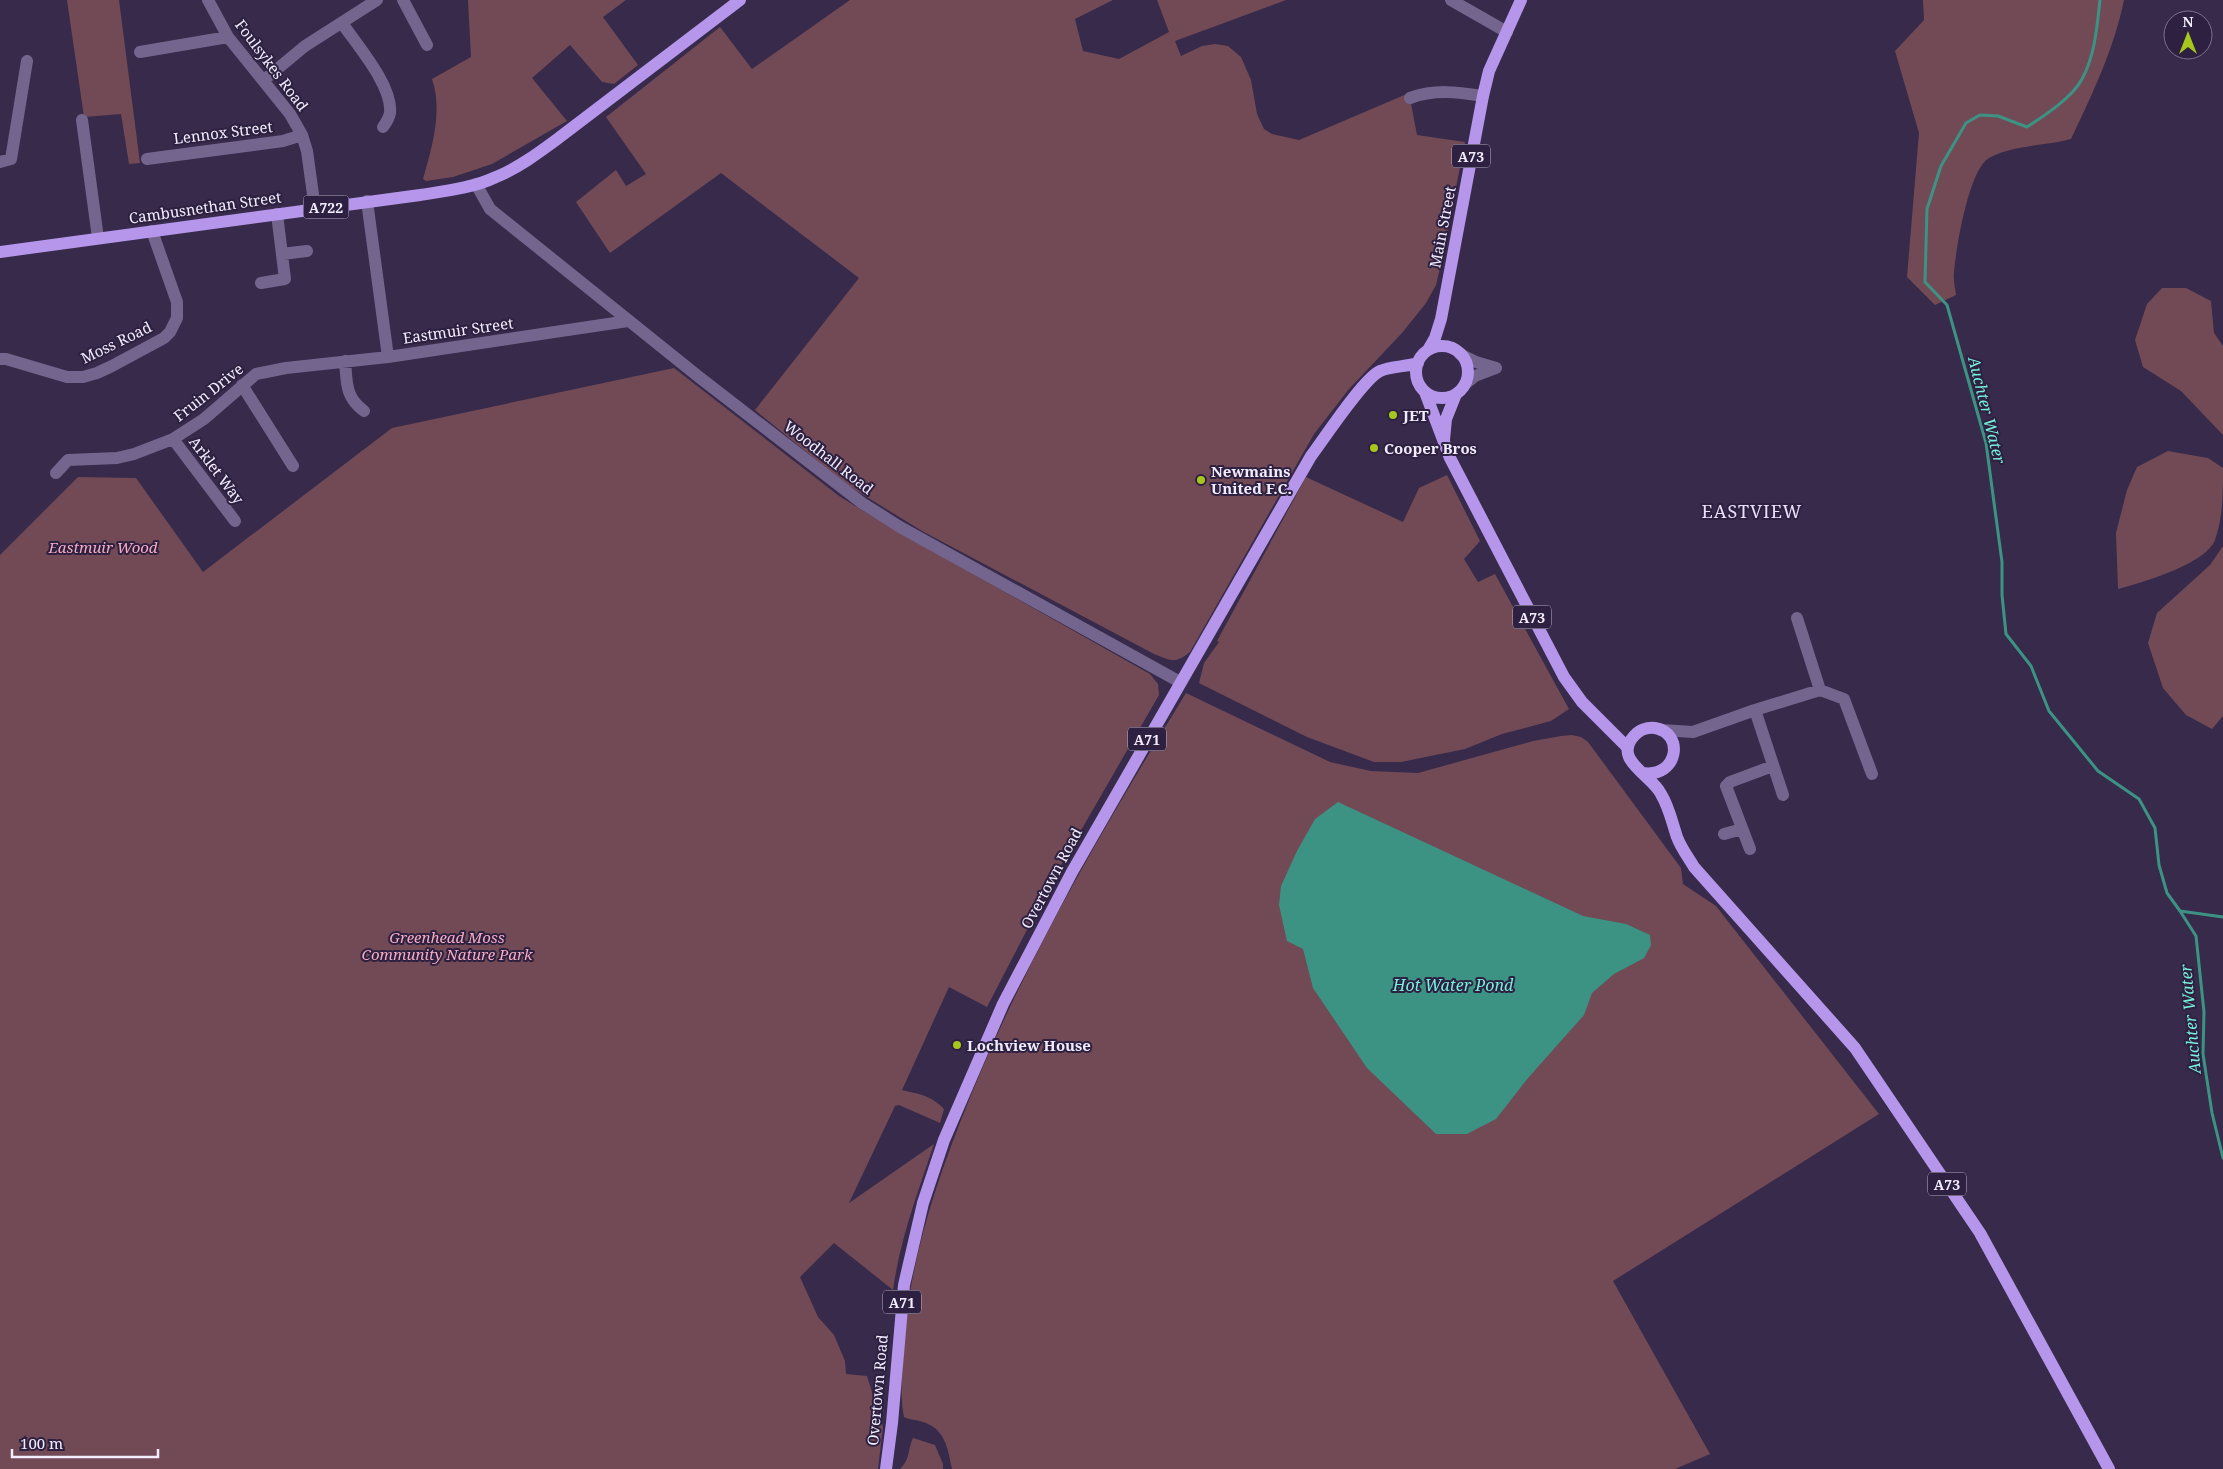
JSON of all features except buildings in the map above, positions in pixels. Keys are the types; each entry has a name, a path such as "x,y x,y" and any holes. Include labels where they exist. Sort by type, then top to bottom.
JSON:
{"main road":[{"name":"Cambusnethan Street","path":"0,252 420,195 476,184 494,178 526,161 740,0"},
{"name":"Main Street","path":"1428,350 1435,338 1441,318 1489,71 1521,0"},
{"path":"1441,318 1443,330 1467,368 1465,384 1456,394 1446,418 1444,442"},
{"path":"1428,350 1441,346 1457,352"},
{"name":"A73","path":"1428,350 1418,362 1416,370 1444,442 1494,544 1564,677 1576,696 1598,716"},
{"name":"Overtown Road","path":"886,1469 904,1285 923,1203 944,1140 1003,1004 1072,872 1312,456 1346,409 1375,374 1418,362"},
{"path":"1393,368 1412,377 1422,389 1440,398 1456,394"},
{"path":"1598,716 1614,726 1637,733"},
{"path":"1598,716 1628,748"},
{"path":"1649,728 1661,730 1671,739 1674,752 1667,768 1666,794 1669,811 1654,783 1637,770 1630,760 1628,748 1631,739 1637,733 1649,728"},
{"path":"1643,773 1660,772 1667,768"},
{"name":"A73","path":"1669,811 1683,850 1694,867 1855,1048 1980,1233 2110,1469"}],"street":[{"name":"Foulsykes Road","path":"208,0 228,37 290,114 302,135 307,152 315,209"},
{"path":"264,80 305,46 377,0"},
{"path":"403,0 427,45"},
{"path":"1450,0 1507,32"},
{"path":"342,23 382,81 388,94 390,115 383,127"},
{"path":"140,52 228,37"},
{"path":"0,162 11,159 27,61"},
{"path":"1410,98 1427,92 1456,92 1483,96"},
{"path":"82,120 98,238"},
{"name":"Lennox Street","path":"147,159 283,141 302,135"},
{"name":"Woodhall Road","path":"476,184 490,209 623,317 862,503 900,527 1180,682"},
{"name":"Eastmuir Street","path":"367,201 388,357 623,317"},
{"path":"261,283 285,279 277,214"},
{"name":"Moss Road","path":"0,358 67,377 84,377 97,373 164,338 175,326 177,302 152,231"},
{"path":"282,254 307,251"},
{"path":"1457,352 1476,362 1496,368 1475,376 1465,384"},
{"name":"Fruin Drive","path":"56,473 68,460 118,458 173,439 204,419 256,374 345,361 388,357"},
{"path":"345,361 347,388 353,403 364,411"},
{"path":"242,385 293,466"},
{"name":"Arklet Way","path":"173,439 234,521"},
{"path":"1797,618 1820,690"},
{"path":"1674,752 1681,742 1693,732 1820,690 1844,699 1872,774"},
{"path":"1755,710 1783,795"},
{"path":"1661,730 1693,732"},
{"path":"1750,849 1726,786 1730,782 1773,766"},
{"path":"1724,834 1742,828"}],"green space":[{"path":"67,0 119,0 140,163 129,164 121,114 84,117"},
{"path":"468,0 626,0 603,17 638,65 614,84 602,82 570,45 532,78 567,121 492,164 453,177 426,181 423,179 433,142 436,116 435,91 432,79 471,57"},
{"path":"850,0 1113,0 1075,19 1083,51 1119,59 1169,32 1157,0 1286,0 1175,41 1181,56 1202,46 1215,44 1228,46 1241,57 1251,80 1257,114 1264,129 1272,134 1299,140 1409,93 1417,135 1465,142 1436,285 1426,303 1402,333 1349,389 1314,434 1190,652 1177,660 1169,660 1154,654 922,531 844,483 755,410 859,278 721,173 610,253 576,202 616,170 626,186 646,174 606,117 720,27 752,69"},
{"path":"1923,0 2124,0 2108,54 2071,139 2008,151 1989,158 1982,165 1975,177 1961,228 1954,275 1956,295 1935,305 1907,277 1919,133 1895,51 1924,20"},
{"path":"2162,288 2186,288 2211,301 2214,333 2223,346 2223,435 2181,391 2143,367 2135,340 2147,304"},
{"name":"Greenhead Moss Community Nature Park","path":"674,368 839,496 888,526 1150,674 1158,684 1159,695 1057,872 987,1007 949,987 902,1090 924,1096 939,1104 944,1109 940,1123 899,1105 895,1106 849,1203 934,1144 905,1234 893,1290 834,1243 800,1277 818,1317 834,1335 845,1361 846,1374 867,1376 883,1427 878,1469 0,1469 0,555 78,477 136,478 203,572 392,428"},
{"path":"2168,451 2208,458 2223,468 2221,514 2215,540 2209,549 2186,564 2156,577 2118,589 2116,533 2127,490 2137,467"},
{"path":"1447,475 1480,541 1464,559 1478,582 1495,574 1569,709 1551,721 1502,734 1465,749 1401,762 1374,762 1307,737 1199,683 1204,663 1219,642 1217,641 1306,477 1403,522 1419,488"},
{"path":"2223,546 2223,716 2212,729 2186,715 2163,688 2148,643 2157,613 2210,565"},
{"path":"1186,693 1330,762 1371,771 1418,773 1533,741 1572,735 1581,737 1588,742 1681,868 1683,884 1716,906 1879,1114 1613,1281 1710,1454 1675,1469 952,1469 945,1442 938,1431 926,1423 904,1417 902,1372 904,1345 907,1314 918,1253 935,1193 967,1105 1014,998 1040,946 1096,843"},
{"path":"913,1438 935,1445 943,1464 943,1469 900,1469 907,1458"}],"water":[{"name":"Hot Water Pond","path":"1338,802 1583,916 1626,924 1650,935 1651,945 1644,958 1614,974 1592,993 1584,1015 1528,1078 1496,1119 1467,1134 1436,1134 1367,1068 1313,988 1303,949 1287,941 1279,905 1281,886 1297,851 1315,819"}],"waterway":[{"name":"Auchter Water","path":"2100,0 2095,41 2090,61 2082,79 2072,93 2050,112 2027,127 1998,116 1980,115 1966,123 1941,166 1927,209 1925,282 1947,305 1986,443 2002,562 2002,595 2006,634 2031,666 2049,711 2098,771 2139,799 2155,828 2159,865 2167,893 2180,911 2223,917"},
{"name":"Auchter Water","path":"2180,911 2196,936 2204,1012 2203,1054 2212,1113 2223,1158"}],"place":[{"name":"JET","path":"1393,415"},
{"name":"Cooper Bros","path":"1374,448"},
{"name":"Newmains United F.C.","path":"1201,480"},
{"name":"Lochview House","path":"957,1045"}],"district":[{"name":"EASTVIEW","path":"1752,511"}],"park label":[{"name":"Eastmuir Wood","path":"103,547"}]}
